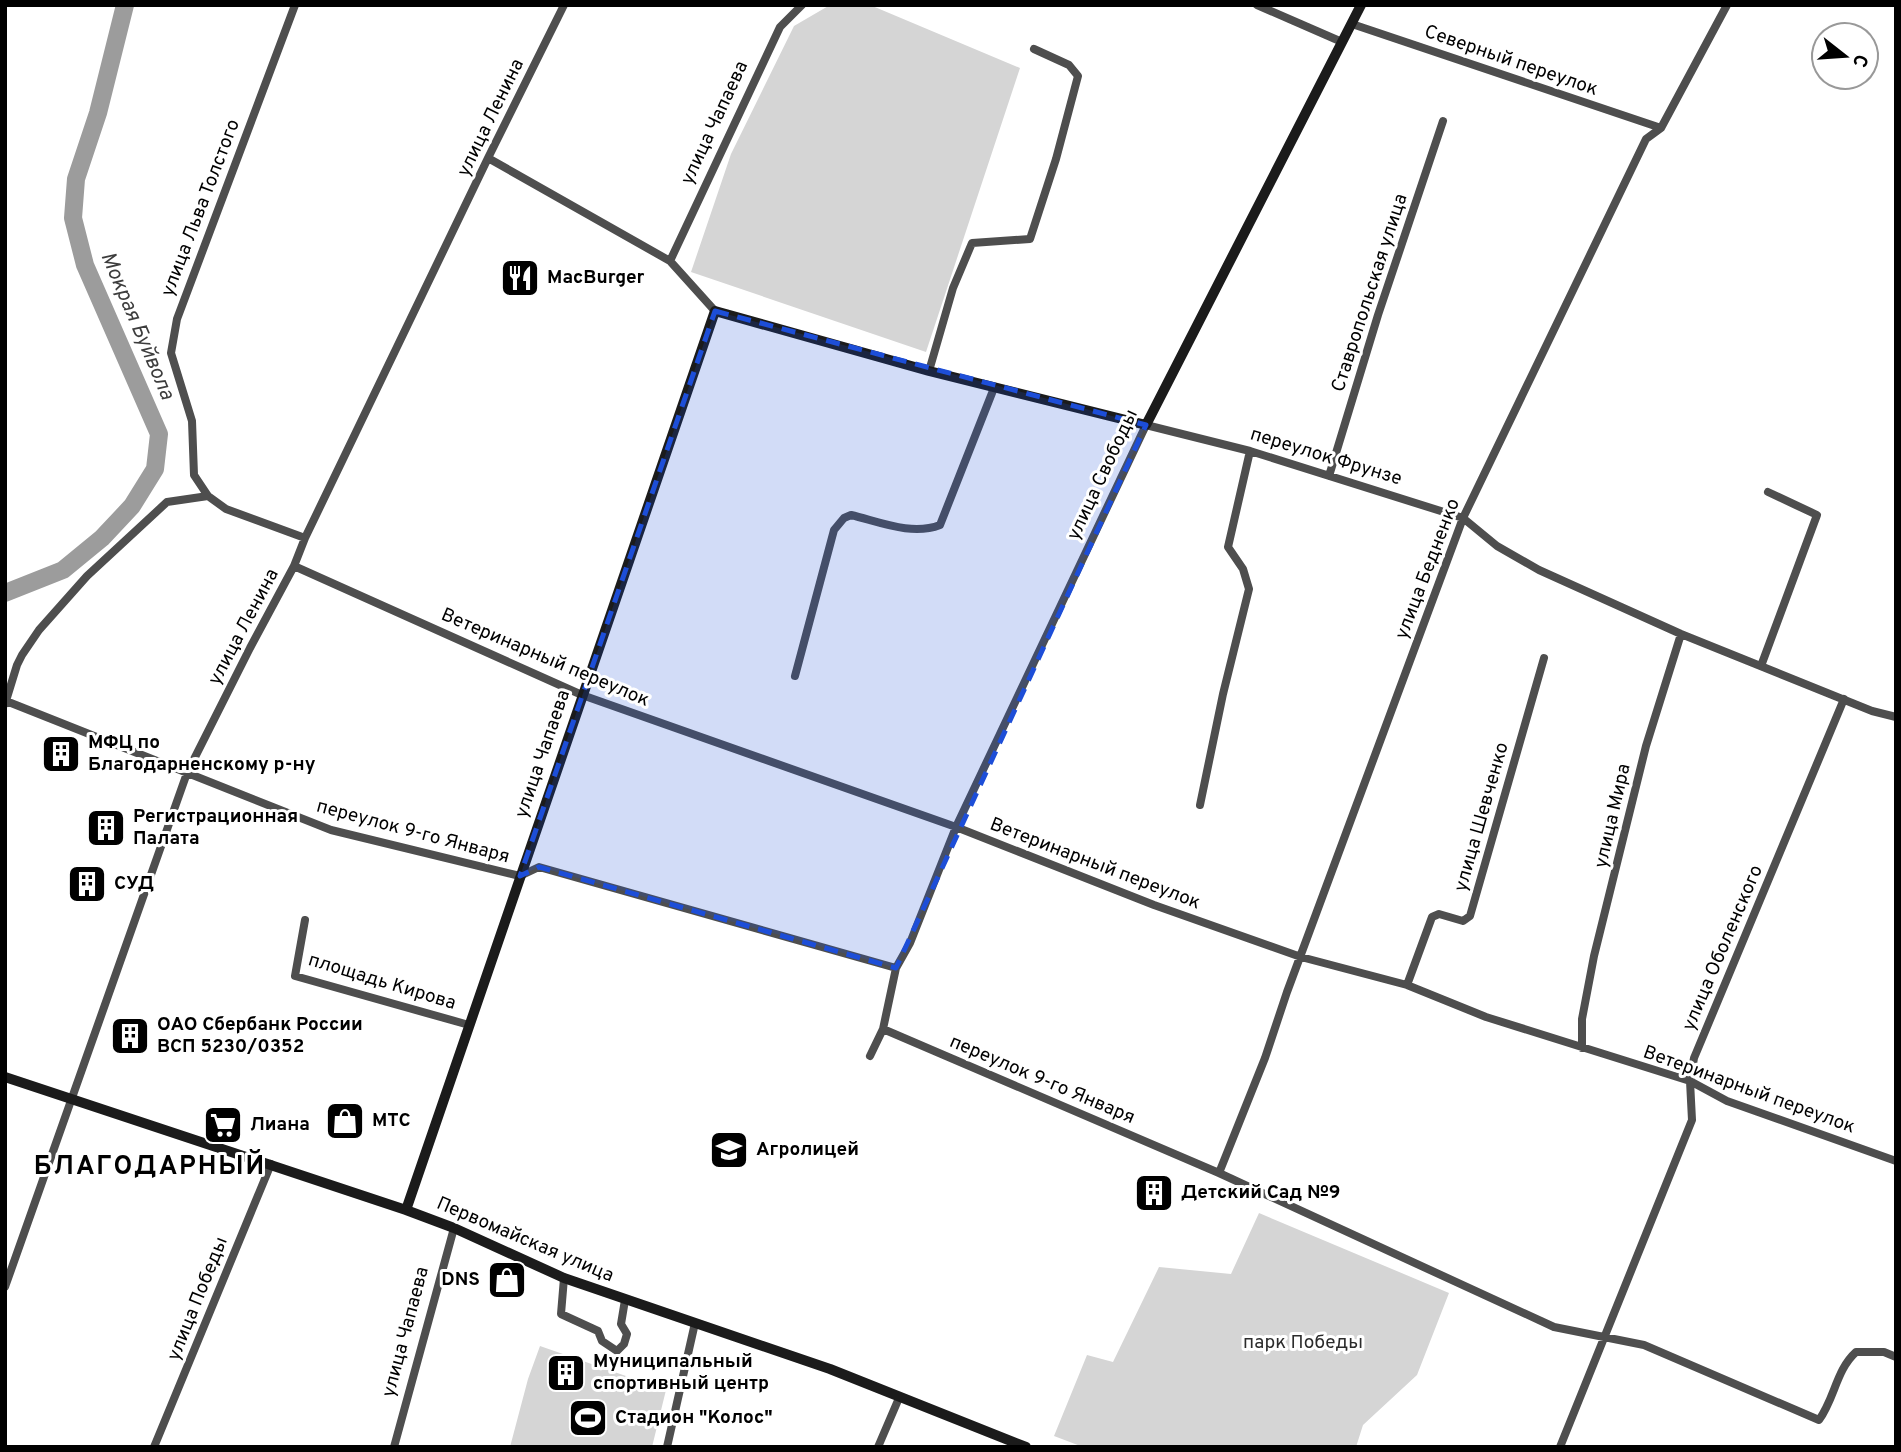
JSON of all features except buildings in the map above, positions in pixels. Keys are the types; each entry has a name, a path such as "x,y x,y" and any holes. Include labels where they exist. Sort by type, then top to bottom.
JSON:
{"main road":[{"name":"улица Свободы","path":"1146,425 1361,5"},
{"name":"переулок Фрунзе","path":"715,311 929,372 1146,425"},
{"name":"улица Чапаева","path":"407,1210 715,311"},
{"name":"Первомайская улица","path":"5,1077 407,1210 454,1228 564,1278 830,1369 1026,1447"}],"street":[{"name":"улица Льва Толстого","path":"208,496 194,475 192,421 171,353 177,319 295,5"},
{"name":"улица Ленина","path":"5,1287 187,773 294,566 305,538 564,5"},
{"name":"улица Чапаева","path":"670,261 780,27 802,5"},
{"path":"1257,5 1342,42"},
{"name":"улица Бедненко","path":"1219,1173 1265,1058 1462,518 1646,139 1661,128 1727,5"},
{"name":"Северный переулок","path":"1352,24 1661,128"},
{"path":"929,372 953,288 972,243 1030,239 1056,159 1078,76 1069,65 1034,49"},
{"name":"Ставропольская улица","path":"1329,476 1377,315 1443,121"},
{"path":"488,158 670,261 715,311"},
{"path":"795,676 834,530 844,517 851,515 916,531 940,525 994,388"},
{"name":"переулок Фрунзе","path":"1146,425 1250,452 1462,518 1497,546 1539,570 1681,634 1872,711 1896,717"},
{"name":"улица Свободы","path":"896,968 910,943 956,827 1146,425"},
{"path":"1200,805 1223,694 1250,589 1243,569 1228,547 1250,452"},
{"path":"1761,666 1817,515 1768,492"},
{"path":"6,702 17,665 39,630 87,576 167,502 208,496 226,509 305,538"},
{"name":"Ветеринарный переулок","path":"294,566 582,695 956,827 1154,905 1301,957 1407,985 1486,1017 1690,1081 1727,1101 1896,1161"},
{"name":"улица Мира","path":"1583,1048 1581,1031 1594,956 1646,746 1681,634"},
{"name":"улица Шевченко","path":"1407,985 1432,917 1439,914 1463,921 1470,916 1544,658"},
{"name":"улица Оболенского","path":"1560,1447 1692,1120 1690,1081 1694,1058 1844,699"},
{"name":"переулок 9-го Января","path":"6,702 331,830 520,876 539,867 896,968"},
{"name":"площадь Кирова","path":"305,920 295,976 469,1025"},
{"path":"870,1056 883,1029 896,968"},
{"name":"переулок 9-го Января","path":"883,1029 1219,1173 1553,1327 1644,1345 1819,1420 1830,1406 1832,1392 1848,1359 1856,1352 1884,1352 1896,1357"},
{"name":"улица Победы","path":"154,1447 271,1164"},
{"name":"улица Чапаева","path":"394,1447 454,1228"},
{"path":"564,1278 561,1314 598,1331 602,1342 617,1351 624,1344 627,1334 621,1324 625,1300"},
{"path":"667,1447 695,1324"},
{"path":"878,1447 899,1398"}],"highlighted area":[{"path":"715,311 1146,425 896,968 539,867 520,876"}],"green space":[{"path":"830,5 870,5 1020,68 926,352 691,272 731,154 794,26"},
{"name":"парк Победы","path":"1259,1213 1449,1293 1417,1375 1363,1425 1356,1447 1083,1447 1054,1436 1087,1355 1113,1362 1159,1267 1231,1274"},
{"name":"Стадион \"Колос\"","path":"540,1346 666,1390 652,1447 510,1447 528,1379"}],"waterway":[{"name":"Мокрая Буйвола","path":"5,593 63,570 102,538 132,506 155,469 159,434 85,265 73,218 76,179 98,113 125,5"}],"place":[{"name":"MacBurger","path":"520,278"},
{"name":"МФЦ по Благодарненскому р-ну","path":"61,754"},
{"name":"Регистрационная Палата","path":"106,828"},
{"name":"СУД","path":"87,884"},
{"name":"ОАО Сбербанк России ВСП 5230/0352","path":"130,1036"},
{"name":"МТС","path":"345,1121"},
{"name":"Лиана","path":"223,1125"},
{"name":"Агролицей","path":"729,1150"},
{"name":"Детский Сад №9","path":"1154,1193"},
{"name":"DNS","path":"507,1280"},
{"name":"Муниципальный спортивный центр","path":"566,1373"},
{"name":"Стадион \"Колос\"","path":"588,1418"}],"district":[{"name":"БЛАГОДАРНЫЙ","path":"150,1167"}]}
